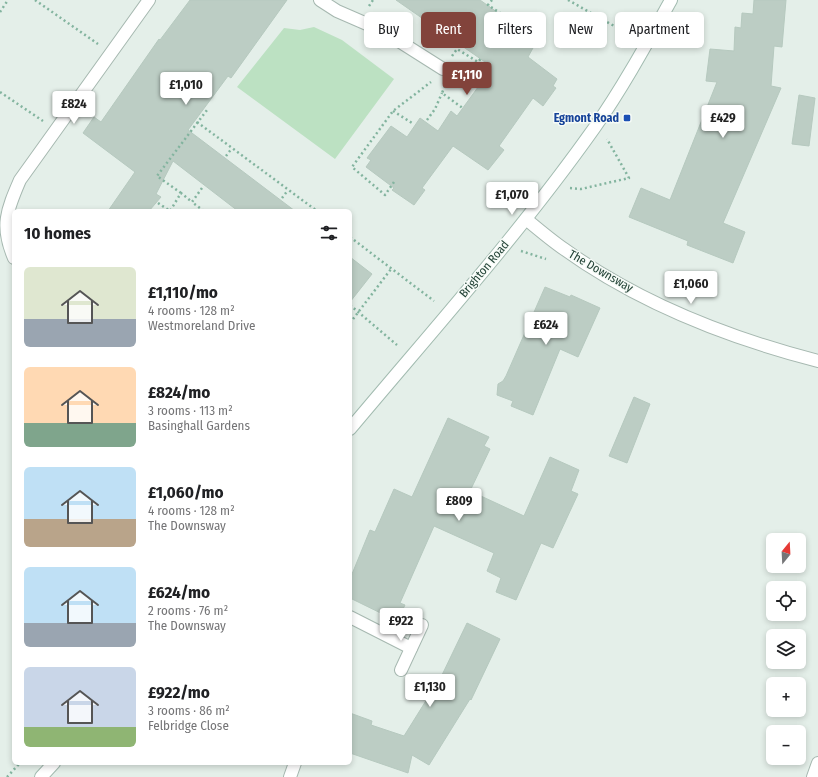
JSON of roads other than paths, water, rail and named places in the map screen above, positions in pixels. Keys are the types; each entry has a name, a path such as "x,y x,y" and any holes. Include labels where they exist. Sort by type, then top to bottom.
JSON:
{"street":[{"path":"12,254 4,226 10,204 20,180 149,0"},
{"path":"320,0 337,11 383,30 443,68"},
{"name":"Brighton Road","path":"352,427 526,219 553,183 598,122 671,0"},
{"name":"The Downsway","path":"526,219 564,250 612,280 661,305 716,329 788,354 818,362"},
{"path":"352,618 411,648"},
{"path":"401,670 422,625"},
{"path":"813,777 818,763"},
{"path":"41,777 52,765"},
{"path":"290,777 294,765"}],"place":[{"name":"Egmont Road","path":"627,118"}]}
